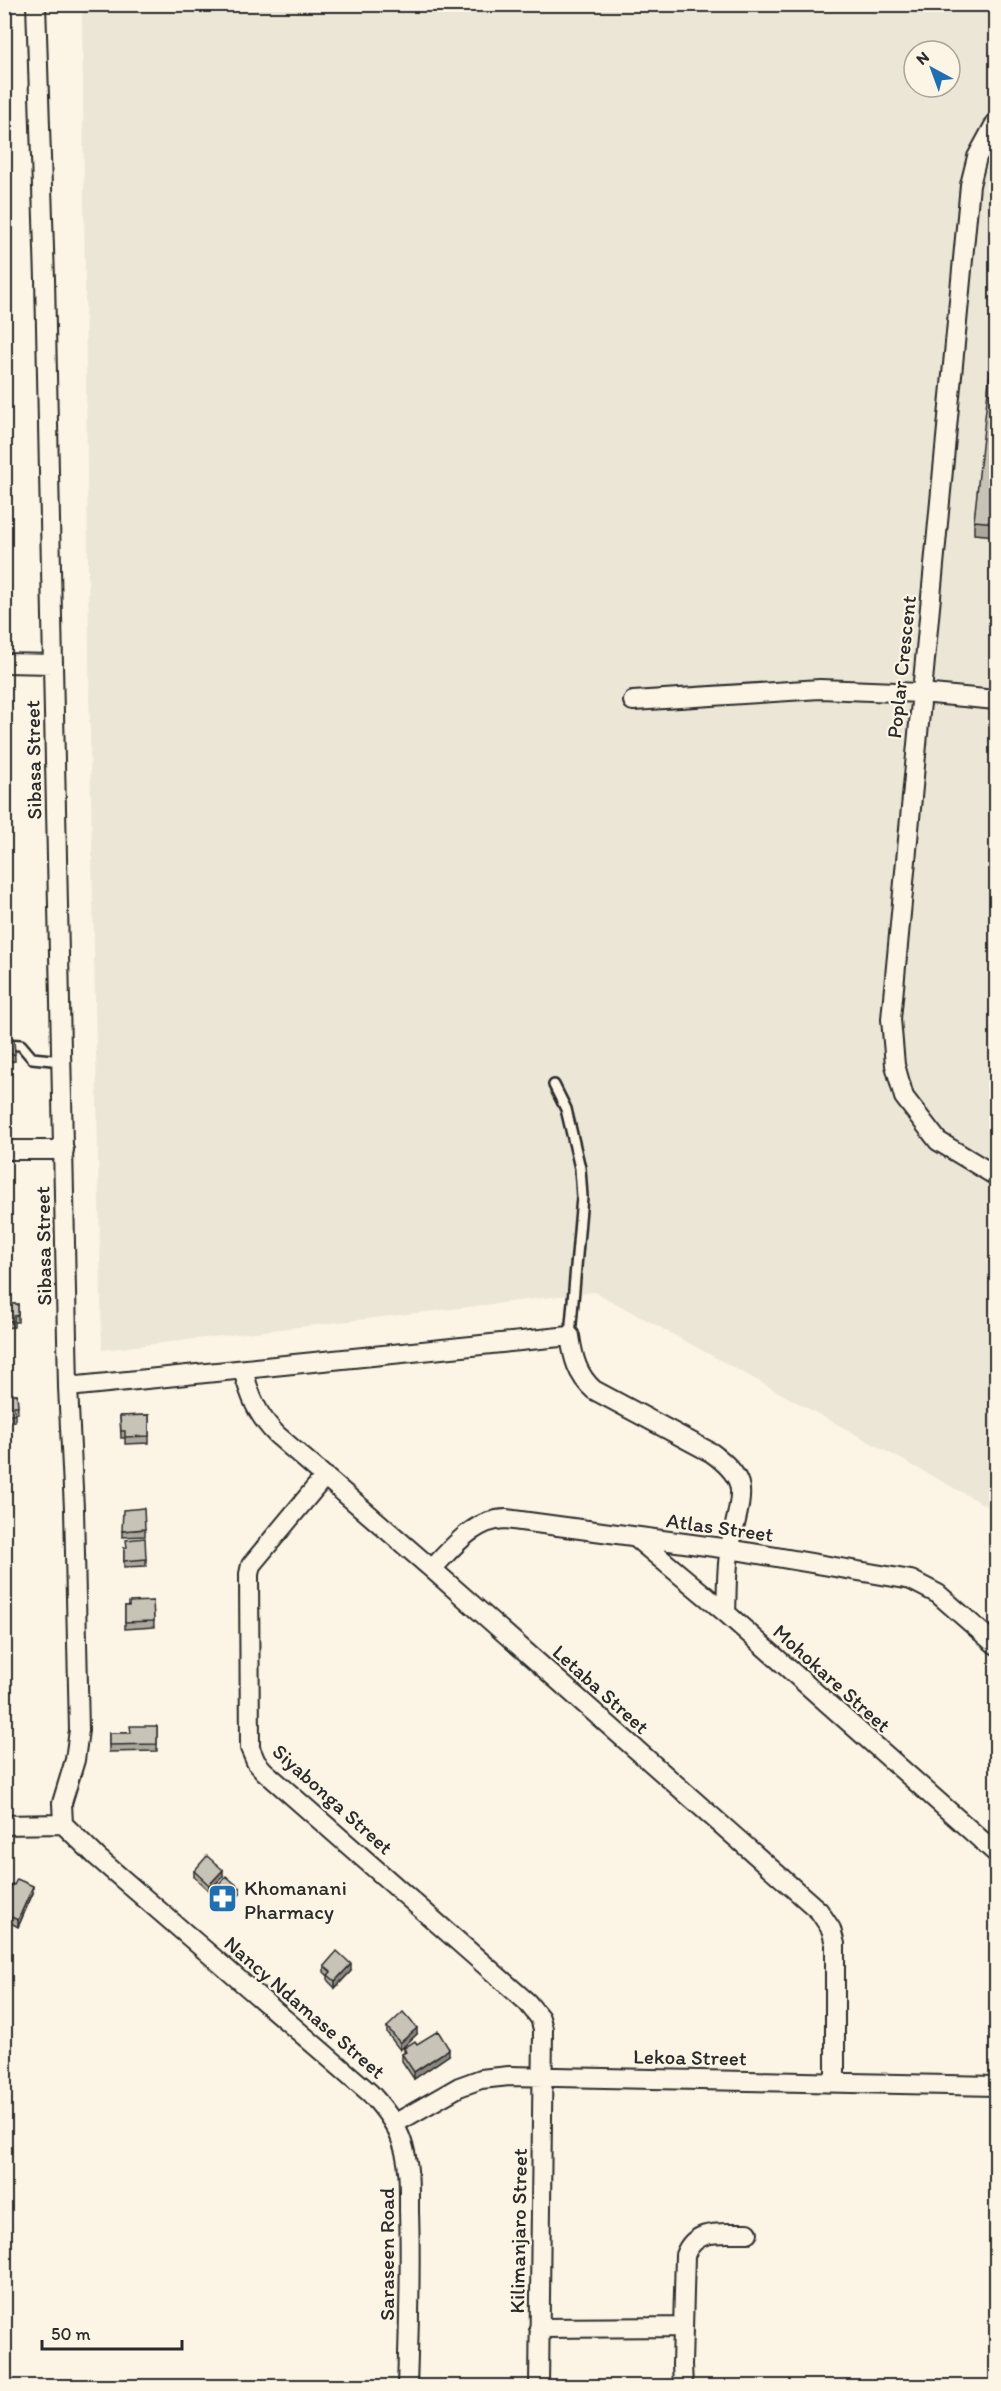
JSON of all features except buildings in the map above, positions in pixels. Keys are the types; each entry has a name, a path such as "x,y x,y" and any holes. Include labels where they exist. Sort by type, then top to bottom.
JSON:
{"street":[{"name":"Sibasa Street","path":"36,4 68,1387 80,1724 75,1760 62,1803 63,1824"},
{"name":"Poplar Crescent","path":"996,122 976,157 970,185 891,1019 895,1065 904,1097 938,1142 996,1176"},
{"path":"4,663 53,664"},
{"path":"633,701 820,689 921,693 996,700"},
{"path":"4,1150 64,1150"},
{"path":"68,1387 570,1335 574,1360 580,1375 594,1390 712,1453 729,1467 740,1485 740,1496 729,1550 726,1613"},
{"name":"Letaba Street","path":"243,1370 254,1406 265,1423 819,1911 831,1929 835,1944 835,2081"},
{"name":"Siyabonga Street","path":"325,1476 251,1565 249,1574 252,1756 264,1771 527,2002 542,2024 542,2077"},
{"name":"Atlas Street","path":"432,1569 469,1532 498,1519 729,1550 920,1583 938,1594 996,1645"},
{"name":"Mohokare Street","path":"636,1538 726,1613 996,1853"},
{"path":"4,1825 63,1824"},
{"name":"Nancy Ndamase Street","path":"63,1824 97,1857 370,2093 394,2124"},
{"name":"Lekoa Street","path":"394,2124 459,2087 481,2079 509,2076 996,2086"},
{"name":"Kilimanjaro Street","path":"539,2386 542,2077"},
{"name":"Saraseen Road","path":"394,2124 408,2165 411,2251 407,2386"},
{"path":"683,2386 682,2327 685,2255 688,2247 693,2240 701,2236 748,2233"},
{"path":"539,2328 682,2327"}],"lane":[{"path":"4,1044 21,1045 29,1056 37,1060 62,1061"},
{"path":"554,1085 566,1109 580,1168 582,1197 570,1335"}],"shaded area":[{"path":"82,5 996,5 996,1511 595,1292 102,1350 90,753"}],"place":[{"name":"Khomanani Pharmacy","path":"223,1899"}]}
